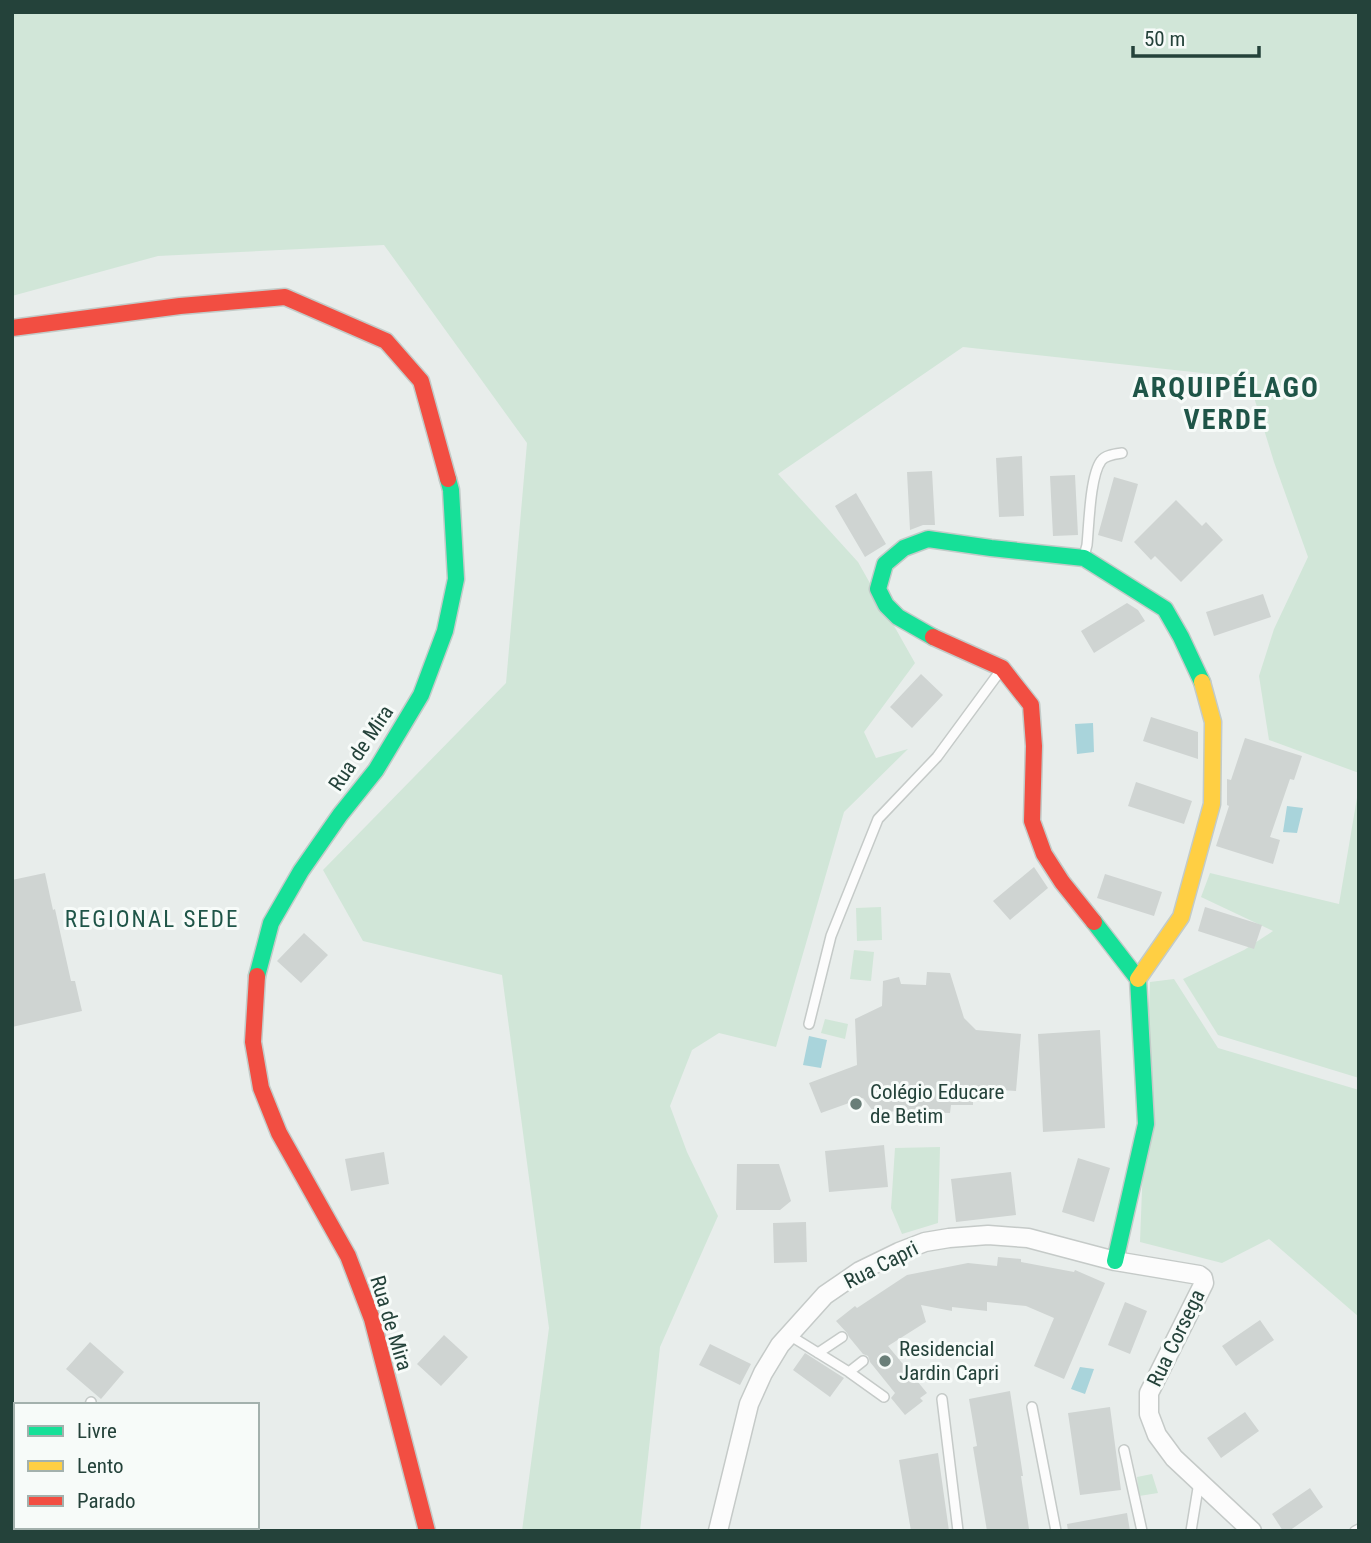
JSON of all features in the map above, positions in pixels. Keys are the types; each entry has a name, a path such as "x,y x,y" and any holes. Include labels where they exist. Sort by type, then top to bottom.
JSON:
{"street":[{"name":"Rua de Mira","path":"12,328 180,306 285,297 386,341 421,381 451,490 456,579 445,631 421,695 376,769 301,871 271,923 256,979 253,1042 261,1088 279,1133 348,1256 372,1319 427,1531"},
{"path":"1115,1261 1146,1125 1138,979 1062,882 1044,854 1032,821 1034,746 1031,705 1002,668 930,635 898,617 886,605 878,589 885,564 904,548 928,539 1084,558 1165,609 1181,637 1200,675 1213,722 1212,804 1181,917 1138,979"},
{"name":"Rua Capri","path":"718,1531 749,1404 763,1373 780,1345 825,1295 860,1271 925,1242 988,1236 1028,1238 1115,1261 1199,1275"},
{"name":"Rua Corsega","path":"1199,1275 1204,1283 1149,1393 1149,1414 1157,1435 1174,1458 1252,1531"}],"lane":[{"path":"1084,558 1094,478 1101,460 1122,453"},
{"path":"809,1024 831,936 878,819 937,757 1002,668"},
{"path":"789,1335 884,1397"},
{"path":"818,1353 842,1337"},
{"path":"849,1372 863,1361"},
{"path":"942,1398 958,1531"},
{"path":"1032,1407 1056,1531"},
{"path":"1124,1450 1142,1531"},
{"path":"1191,1531 1199,1482"}],"green space":[{"path":"12,12 1359,12 1359,773 1269,740 1259,676 1274,629 1308,557 1248,378 963,347 778,474 858,562 915,663 864,732 876,758 908,749 844,812 776,1047 719,1033 692,1050 670,1106 687,1152 718,1216 660,1347 640,1531 522,1531 549,1328 502,975 363,941 323,870 506,683 527,443 384,245 158,256 12,296"},
{"path":"1359,786 1359,1078 1218,1035 1183,979 1244,950 1273,931 1201,897 1210,873 1339,904"},
{"path":"881,907 882,940 857,941 856,908"},
{"path":"854,950 874,952 871,981 850,979"},
{"path":"1174,979 1218,1048 1359,1090 1359,1317 1269,1239 1222,1263 1140,1242 1150,982"},
{"path":"825,1019 848,1024 845,1039 821,1033"},
{"path":"940,1147 938,1223 902,1234 891,1208 895,1148"},
{"path":"1152,1474 1158,1493 1139,1496 1137,1477"}],"water":[{"path":"1093,723 1094,752 1077,754 1075,724"},
{"path":"1287,806 1303,808 1297,833 1283,832"},
{"path":"809,1036 827,1040 821,1068 803,1065"},
{"path":"1080,1367 1094,1369 1085,1394 1071,1389"}],"building":[{"path":"1022,456 1024,516 999,517 996,458"},
{"path":"932,471 935,525 923,525 910,530 907,472"},
{"path":"1075,475 1078,535 1053,536 1050,476"},
{"path":"1114,477 1138,484 1122,542 1098,535"},
{"path":"856,493 886,544 865,557 835,506"},
{"path":"1176,500 1202,526 1206,522 1223,540 1181,582 1155,556 1151,560 1134,542"},
{"path":"1263,594 1271,617 1214,636 1206,612"},
{"path":"1127,603 1138,610 1145,621 1094,653 1081,631"},
{"path":"921,674 943,695 912,728 890,707"},
{"path":"1151,717 1198,732 1198,759 1143,741"},
{"path":"1245,738 1302,756 1294,780 1290,779 1270,837 1280,840 1273,864 1216,846 1229,806 1227,779 1231,780"},
{"path":"1136,782 1192,801 1184,824 1128,806"},
{"path":"1034,867 1048,888 1010,920 993,901"},
{"path":"45,873 71,981 75,981 82,1011 12,1027 12,880"},
{"path":"1105,874 1162,892 1154,916 1097,898"},
{"path":"1205,907 1262,925 1254,949 1198,931"},
{"path":"304,933 328,955 301,983 277,961"},
{"path":"927,972 950,973 964,1018 976,1030 1021,1034 1016,1091 973,1088 973,1105 951,1105 950,1113 873,1111 863,1098 821,1113 809,1083 857,1065 855,1019 882,1006 883,981 899,977 901,984 926,985"},
{"path":"1100,1030 1105,1128 1043,1132 1038,1034"},
{"path":"884,1145 888,1187 829,1192 825,1151"},
{"path":"384,1152 389,1184 351,1191 345,1159"},
{"path":"1078,1158 1110,1168 1094,1222 1062,1212"},
{"path":"737,1164 779,1164 791,1201 780,1210 736,1210"},
{"path":"1011,1172 1016,1215 956,1222 951,1179"},
{"path":"806,1222 807,1262 774,1263 773,1223"},
{"path":"998,1257 1021,1259 1021,1262 1074,1272 1075,1270 1105,1283 1064,1379 1034,1366 1054,1318 1026,1306 987,1302 987,1311 952,1307 952,1311 921,1305 926,1322 888,1346 927,1393 920,1398 923,1401 905,1415 891,1398 895,1393 868,1356 863,1354 836,1321 855,1306 857,1308 907,1275 968,1263 997,1266"},
{"path":"1125,1302 1147,1311 1130,1354 1108,1345"},
{"path":"1260,1320 1274,1340 1236,1366 1222,1346"},
{"path":"444,1335 468,1357 441,1386 417,1364"},
{"path":"90,1342 124,1372 101,1399 66,1369"},
{"path":"710,1344 751,1364 740,1385 699,1365"},
{"path":"805,1353 844,1378 830,1397 793,1370"},
{"path":"1010,1391 1029,1529 987,1531 973,1447 977,1446 969,1399"},
{"path":"1110,1407 1121,1490 1080,1495 1068,1413"},
{"path":"1245,1412 1259,1431 1221,1458 1207,1438"},
{"path":"938,1453 949,1531 911,1531 899,1460"},
{"path":"1310,1488 1323,1507 1289,1531 1283,1531 1272,1514"},
{"path":"1127,1513 1130,1531 1068,1531 1067,1524"}],"traffic: fast":[{"path":"257,976 271,923 301,871 376,770 421,695 445,631 456,579 451,490 448,479"},
{"path":"933,637 898,617 886,605 878,589 885,564 904,548 928,539 1084,558 1165,609 1202,682"},
{"path":"1094,922 1138,979 1146,1124 1115,1261"}],"traffic: slow":[{"path":"1138,979 1181,917 1212,804 1213,722 1202,682"}],"traffic: jam":[{"path":"12,328 180,306 285,297 386,341 421,381 448,479"},
{"path":"933,637 1002,668 1031,705 1034,746 1032,821 1044,854 1094,922"},
{"path":"257,976 253,1042 261,1088 279,1133 348,1256 372,1319 427,1531"}],"place":[{"name":"Colégio Educare de Betim","path":"856,1104"},
{"name":"Residencial Jardin Capri","path":"885,1361"}],"district":[{"name":"ARQUIPÉLAGO VERDE","path":"1226,403"},
{"name":"REGIONAL SEDE","path":"152,919"}]}
